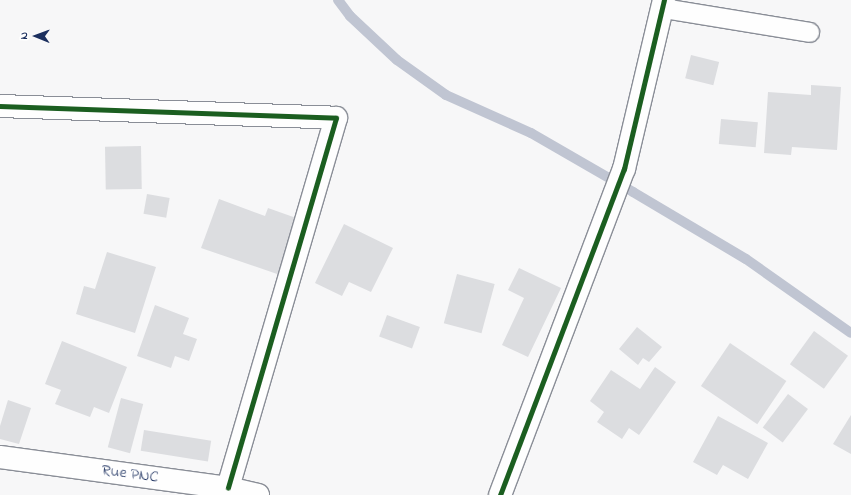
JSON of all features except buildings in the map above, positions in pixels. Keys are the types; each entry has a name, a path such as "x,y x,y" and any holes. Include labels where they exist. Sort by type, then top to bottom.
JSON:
{"street":[{"path":"500,495 609,205 624,169 664,4"},
{"path":"0,106 336,118 228,488"},
{"name":"Rue PNC","path":"0,457 228,488 258,495"}],"lane":[{"path":"664,4 809,32"}],"waterway":[{"path":"338,0 350,16 397,60 446,95 531,133 633,192 746,259 851,333"}],"cycle path":[{"path":"500,495 624,169 664,0"},
{"path":"0,106 336,118 228,488"}]}
